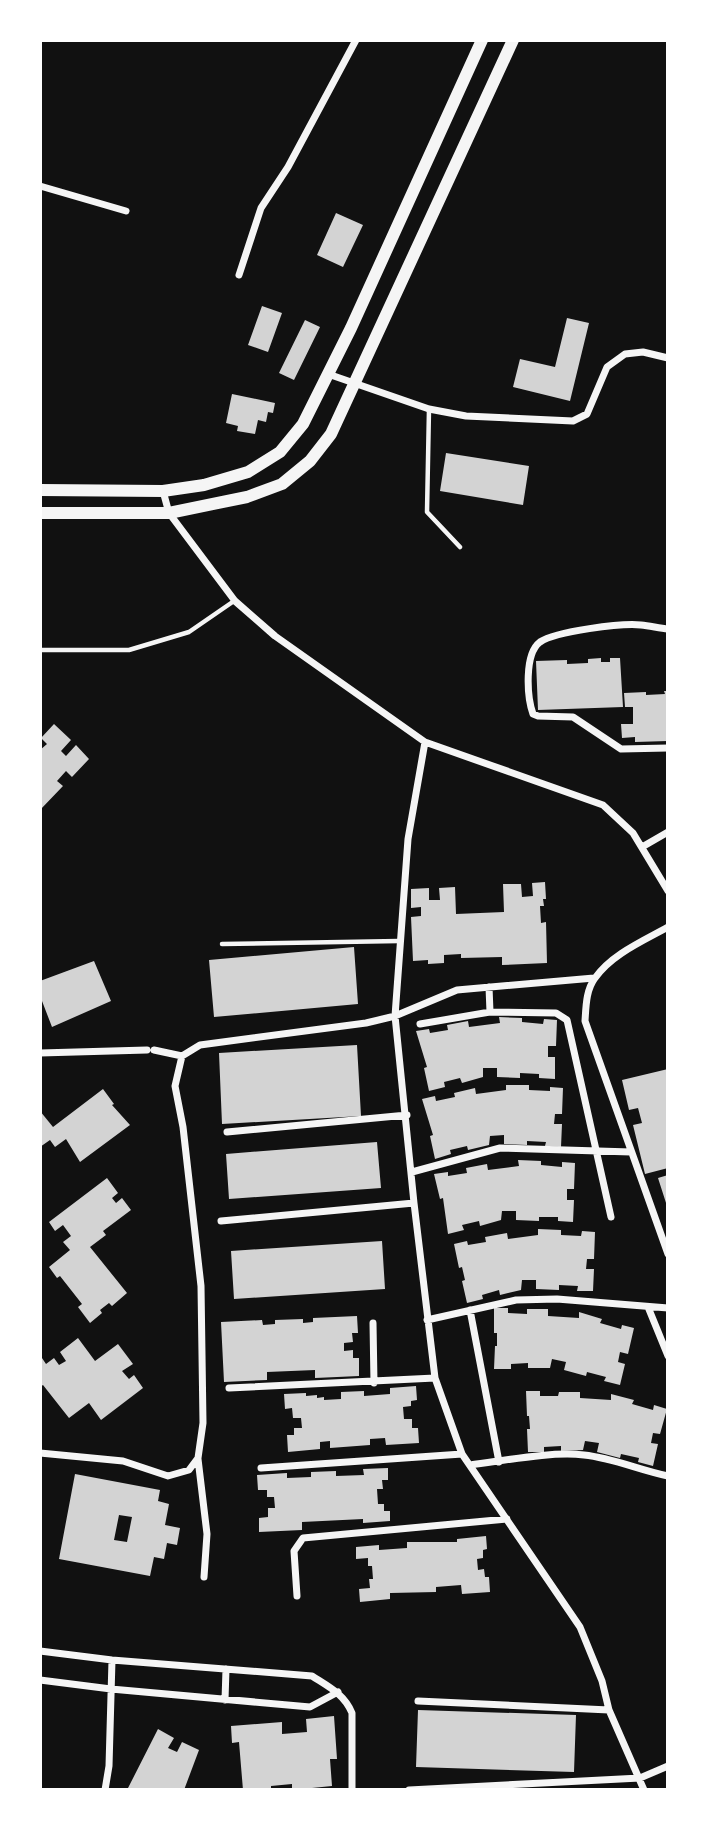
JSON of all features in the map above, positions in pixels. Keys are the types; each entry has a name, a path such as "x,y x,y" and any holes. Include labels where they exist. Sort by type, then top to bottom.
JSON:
{"main road":[{"path":"40,490 163,491 204,485 247,472 280,452 303,424 357,315 482,40"},
{"path":"40,513 169,513 247,497 282,484 310,460 331,434 513,40"}],"street":[{"path":"239,275 261,208 288,167 341,72 355,40"},
{"path":"40,186 126,211"},
{"path":"328,374 429,409 466,416 573,421 587,414 607,367 625,354 643,352 668,358"},
{"path":"163,491 169,513 235,601 275,636 425,741 603,805 633,832 668,891"},
{"path":"668,629 639,624 560,633 540,642 533,650 528,663 530,706 533,714 573,717 621,749 668,748"},
{"path":"425,741 408,839 395,1016 435,1378 462,1454 580,1627 602,1681 609,1710 643,1790"},
{"path":"642,846 668,832"},
{"path":"668,927 615,958 594,978 587,998 585,1021 668,1254"},
{"path":"204,1577 208,1534 198,1458 203,1423 201,1286 185,1140 174,1086 183,1056 200,1045 366,1023 395,1016 457,990 594,978"},
{"path":"489,987 490,1012"},
{"path":"420,1024 490,1012 556,1013 567,1020 611,1217"},
{"path":"40,1053 151,1050 183,1056"},
{"path":"227,1132 407,1115"},
{"path":"412,1172 500,1148 631,1152"},
{"path":"221,1221 414,1203"},
{"path":"427,1320 516,1300 557,1298 668,1308"},
{"path":"648,1307 668,1356"},
{"path":"471,1310 499,1462"},
{"path":"373,1323 374,1383"},
{"path":"229,1388 435,1378"},
{"path":"40,1453 123,1461 169,1476 189,1470 198,1458"},
{"path":"261,1468 462,1454"},
{"path":"470,1465 581,1454 626,1463 668,1476"},
{"path":"297,1596 294,1551 303,1538 507,1519"},
{"path":"40,1651 112,1660 312,1676 338,1692 352,1713 352,1790"},
{"path":"105,1790 109,1766 112,1660"},
{"path":"225,1700 226,1669"},
{"path":"40,1680 310,1707 338,1692"},
{"path":"418,1701 609,1710"},
{"path":"409,1790 640,1778 668,1766"}],"lane":[{"path":"429,409 427,512 460,547"},
{"path":"40,650 129,650 189,632 235,601"},
{"path":"222,944 399,941"}],"building":[{"path":"336,213 363,225 343,267 317,255"},
{"path":"262,306 282,313 268,352 248,345"},
{"path":"567,318 589,323 570,401 513,387 520,359 555,367"},
{"path":"305,320 320,327 294,380 279,373"},
{"path":"232,394 275,403 273,413 268,412 266,422 258,420 255,434 237,431 238,426 226,423"},
{"path":"446,453 529,466 523,505 440,491"},
{"path":"601,658 601,662 610,662 610,658 620,658 623,707 538,710 536,661 567,660 567,664 588,663 588,659"},
{"path":"664,691 668,691 668,741 635,742 635,737 622,738 621,724 633,724 633,707 625,707 624,693 665,694"},
{"path":"54,724 71,740 61,751 66,756 76,745 89,759 72,777 66,771 57,781 63,786 40,810 40,750 47,744 41,738"},
{"path":"545,882 546,899 543,899 544,906 540,906 541,923 546,922 547,963 502,965 502,957 461,958 461,954 444,955 444,963 413,961 411,917 421,916 421,907 411,908 411,889 429,888 429,900 440,900 439,888 455,887 456,914 504,912 503,884 521,884 522,897 533,896 532,883"},
{"path":"354,947 358,1004 214,1017 209,960"},
{"path":"94,961 111,1001 52,1027 40,1001 40,981"},
{"path":"499,1017 522,1018 522,1022 543,1024 544,1019 557,1020 556,1046 548,1046 548,1057 555,1057 555,1079 539,1078 539,1074 520,1073 520,1078 497,1077 497,1068 483,1068 483,1077 462,1083 460,1078 444,1082 445,1087 429,1091 424,1068 427,1067 416,1031 429,1029 430,1033 448,1030 447,1025 468,1021 469,1027 500,1023"},
{"path":"357,1045 361,1116 222,1124 219,1053"},
{"path":"668,1069 668,1168 645,1174 633,1125 642,1123 638,1108 629,1110 622,1080"},
{"path":"506,1085 529,1085 529,1090 550,1091 550,1087 563,1088 562,1114 555,1114 554,1124 562,1124 561,1147 545,1146 546,1142 527,1141 527,1145 504,1144 504,1135 490,1136 489,1145 468,1150 467,1146 450,1150 451,1154 435,1159 430,1136 433,1135 422,1099 435,1096 436,1101 455,1097 454,1093 475,1088 476,1094 506,1090"},
{"path":"103,1089 114,1104 112,1105 130,1125 80,1162 66,1139 55,1147 50,1140 40,1147 40,1111 53,1127"},
{"path":"377,1142 381,1188 229,1199 226,1154"},
{"path":"518,1160 541,1161 541,1165 562,1167 562,1162 575,1163 574,1189 567,1189 567,1200 574,1200 573,1222 558,1221 558,1217 539,1217 539,1221 516,1220 516,1211 502,1211 501,1220 480,1226 479,1221 462,1225 464,1230 448,1234 443,1198 440,1199 434,1174 448,1172 448,1176 467,1173 466,1168 487,1164 488,1170 519,1166"},
{"path":"668,1175 668,1206 667,1206 658,1178"},
{"path":"107,1178 118,1193 112,1198 116,1203 122,1198 131,1210 103,1231 106,1235 90,1247 127,1293 112,1306 109,1303 100,1310 102,1313 90,1323 78,1307 82,1304 60,1276 57,1278 49,1267 70,1250 63,1242 71,1236 63,1225 55,1231 49,1222"},
{"path":"538,1229 561,1230 561,1235 581,1236 582,1231 595,1232 594,1259 587,1259 586,1269 594,1269 593,1291 577,1291 578,1286 559,1285 559,1290 536,1289 536,1280 522,1280 521,1290 500,1295 499,1290 482,1295 483,1299 467,1303 462,1281 465,1280 462,1267 459,1268 454,1244 467,1241 468,1245 486,1242 485,1237 507,1233 508,1239 538,1235"},
{"path":"382,1241 385,1289 234,1299 231,1251"},
{"path":"494,1308 508,1308 508,1313 527,1314 527,1309 548,1309 548,1316 579,1318 579,1312 602,1319 600,1323 621,1329 622,1325 634,1328 628,1354 620,1352 618,1362 625,1364 620,1385 604,1381 606,1377 587,1372 586,1376 564,1370 566,1362 552,1359 550,1368 528,1368 528,1363 511,1364 511,1369 494,1369 497,1333 494,1333"},
{"path":"357,1316 358,1333 352,1333 353,1342 344,1343 344,1351 353,1350 353,1358 359,1358 359,1376 315,1378 315,1370 267,1372 267,1380 224,1382 221,1322 262,1320 263,1325 275,1324 275,1320 303,1319 303,1323 313,1322 313,1318"},
{"path":"78,1338 95,1361 118,1344 133,1364 122,1371 129,1379 134,1375 143,1388 101,1420 89,1403 69,1418 43,1385 40,1387 40,1355 46,1364 54,1358 59,1365 66,1361 60,1352"},
{"path":"416,1386 417,1400 411,1401 411,1406 403,1407 404,1419 412,1419 412,1428 418,1428 419,1443 386,1445 385,1438 370,1439 370,1445 330,1448 330,1441 320,1442 320,1449 288,1452 287,1435 294,1435 294,1428 302,1428 301,1418 293,1418 292,1408 285,1409 284,1394 306,1393 306,1396 324,1397 324,1400 341,1399 341,1392 364,1391 364,1396 390,1394 390,1388"},
{"path":"526,1391 540,1391 540,1396 580,1392 580,1398 611,1400 611,1394 634,1400 632,1404 653,1410 654,1405 667,1409 660,1434 653,1433 651,1443 658,1444 653,1466 638,1462 639,1458 621,1454 620,1458 597,1452 599,1443 585,1441 583,1450 561,1451 561,1446 544,1447 544,1452 528,1452 527,1429 530,1429"},
{"path":"388,1468 388,1480 382,1480 383,1489 377,1489 378,1504 384,1504 384,1511 390,1511 390,1521 363,1523 363,1519 302,1522 302,1530 259,1532 259,1518 268,1517 268,1508 275,1508 274,1497 267,1497 267,1490 258,1490 257,1475 287,1473 287,1478 311,1477 311,1472 336,1471 336,1476 364,1475 363,1469"},
{"path":"75,1474 160,1490 158,1501 169,1504 165,1525 180,1528 177,1545 167,1543 164,1559 154,1557 150,1576 59,1559","holes":["119,1515 132,1517 127,1542 114,1540"]},
{"path":"486,1536 487,1549 483,1550 483,1558 477,1559 478,1570 484,1569 485,1577 489,1577 490,1592 462,1594 461,1585 436,1587 436,1592 390,1593 390,1599 360,1602 359,1589 370,1588 369,1579 373,1579 368,1558 356,1559 356,1547 379,1545 379,1550 407,1548 407,1542 457,1542 457,1539"},
{"path":"418,1710 576,1715 574,1772 416,1767"},
{"path":"334,1716 337,1759 330,1759 332,1786 292,1790 292,1784 271,1786 271,1790 243,1790 239,1742 232,1743 231,1726 282,1722 282,1734 307,1732 306,1719"},
{"path":"158,1729 174,1738 168,1748 177,1752 182,1742 199,1750 184,1790 127,1790"}]}
